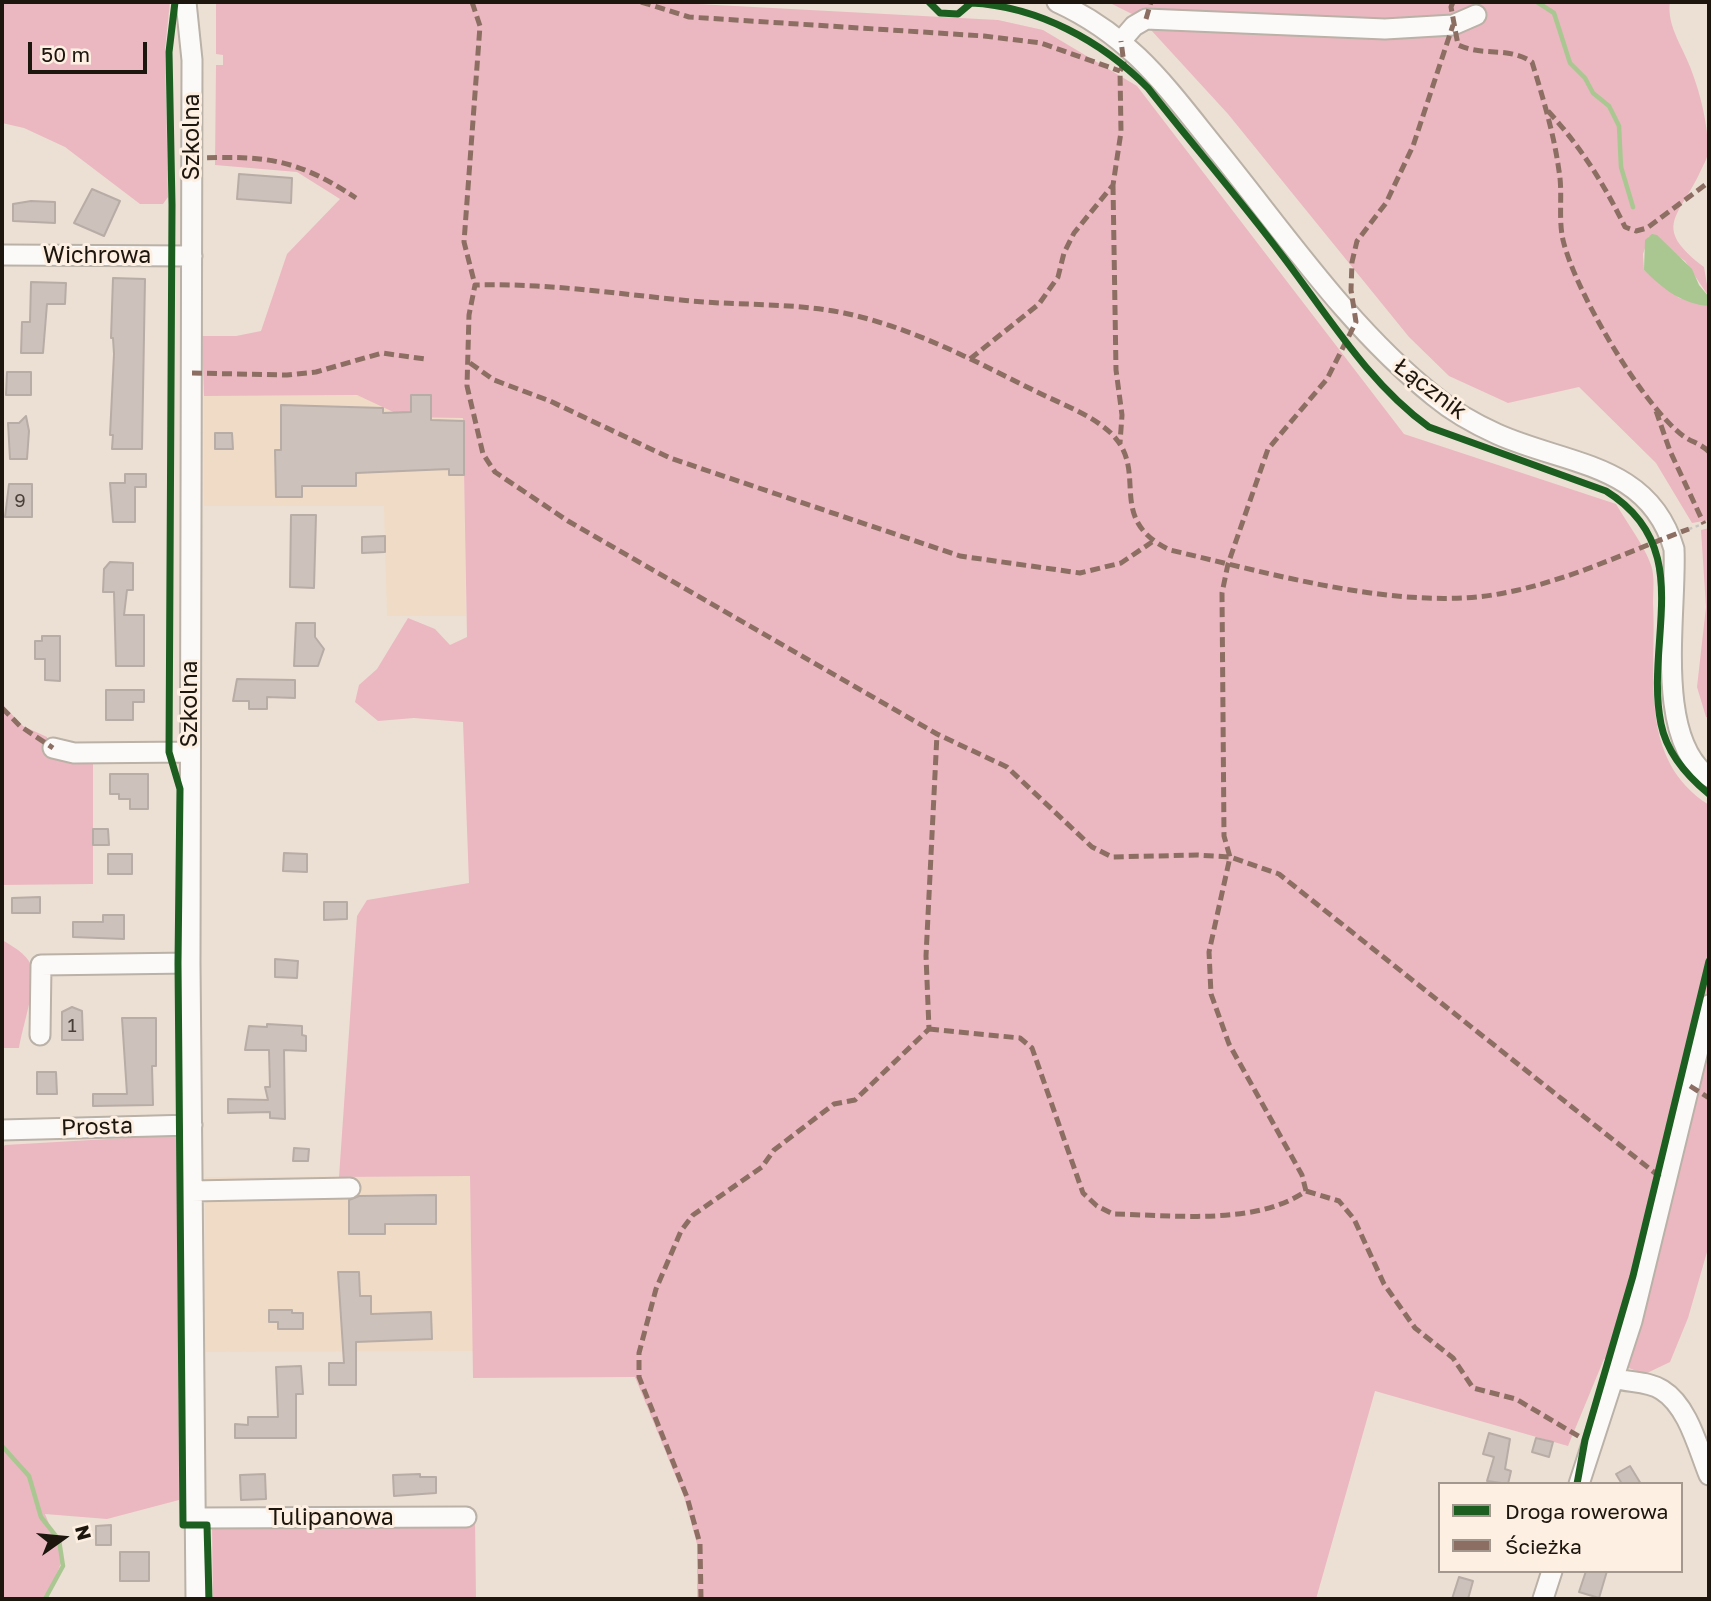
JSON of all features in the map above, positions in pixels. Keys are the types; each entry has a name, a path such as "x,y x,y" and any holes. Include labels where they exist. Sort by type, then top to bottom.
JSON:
{"street":[{"name":"Szkolna","path":"186,2 192,60 190,963 197,1599"},
{"name":"Szkolna","path":"192,60 199,2"},
{"name":"Łącznik","path":"1057,2 1088,16 1145,60 1356,322 1396,366 1446,406 1497,434 1615,475 1653,506 1667,526 1674,549 1672,698 1676,728 1688,753 1709,777"},
{"path":"1121,41 1133,26 1146,19 1385,29 1454,26 1476,15"},
{"name":"Wichrowa","path":"2,255 192,256"},
{"path":"53,748 74,753 190,752"},
{"path":"40,1035 41,965 190,963"},
{"path":"1580,1482 1635,1308 1709,1005"},
{"name":"Prosta","path":"2,1130 192,1125"},
{"path":"192,1191 350,1188"},
{"path":"1614,1378 1643,1383 1662,1390 1669,1396 1688,1424 1709,1475"},
{"name":"Tulipanowa","path":"196,1518 466,1517"},
{"path":"1543,1599 1551,1573"}],"path":[{"path":"1689,529 1700,525"}],"shaded area":[{"path":"2,2 170,2 165,50 168,197 163,204 140,204 65,147 24,128 2,123"},
{"path":"216,2 660,2 998,20 1043,30 1137,86 1404,434 1616,504 1648,557 1652,569 1653,686 1655,714 1661,740 1670,764 1686,786 1709,805 1709,1245 1688,1318 1670,1362 1645,1374 1604,1359 1568,1446 1375,1391 1316,1599 697,1599 697,1544 684,1497 635,1377 473,1378 470,1176 339,1177 357,916 367,900 469,883 463,722 414,718 378,721 355,702 359,685 377,669 408,618 435,629 450,645 467,637 463,418 404,417 357,395 204,396 202,336 236,336 261,331 287,254 340,199 297,172 215,165 216,65 223,65 223,55 216,54"},
{"path":"1108,2 1670,2 1673,29 1689,64 1701,101 1708,151 1693,186 1678,211 1674,231 1688,253 1704,267 1709,297 1685,261 1649,236 1643,254 1644,270 1679,298 1709,306 1709,520 1692,523 1656,463 1579,387 1508,403 1449,376 1409,337 1228,114 1140,18"},
{"path":"1652,234 1657,235 1692,269 1699,285 1709,297 1709,306 1690,302 1674,294 1644,270 1645,240"},
{"path":"463,395 466,616 387,616 384,506 204,506 204,396"},
{"path":"1709,528 1709,718 1706,717 1697,687 1706,607 1701,530"},
{"path":"2,704 23,726 47,737 48,752 93,763 93,884 2,885"},
{"path":"2,940 26,957 33,973 19,1048 2,1048"},
{"path":"177,1135 179,1500 107,1519 45,1514 63,1558 47,1599 2,1599 2,1148 5,1145"},
{"path":"470,1176 473,1351 205,1352 205,1177"},
{"path":"475,1518 476,1599 213,1599 212,1527"}],"building":[{"path":"239,174 292,178 291,203 237,199"},
{"path":"92,189 120,201 104,236 74,223"},
{"path":"31,201 55,202 55,223 13,221 13,204"},
{"path":"113,278 145,279 142,449 112,449"},
{"path":"31,282 66,283 65,304 47,304 43,353 21,353 22,322 30,322"},
{"path":"7,372 31,372 31,395 6,395"},
{"path":"411,395 431,395 431,420 464,421 464,475 449,475 449,469 356,473 356,486 302,486 302,497 276,497 275,450 281,450 281,405 383,408 383,413 411,412"},
{"path":"26,416 29,431 27,459 10,459 8,423 19,423"},
{"path":"215,433 232,433 233,449 215,449"},
{"path":"125,474 146,474 146,487 135,487 135,522 113,522 110,483 125,483"},
{"path":"9,484 32,484 32,517 5,517"},
{"path":"291,515 316,515 314,588 290,587"},
{"path":"385,536 385,552 362,553 362,537"},
{"path":"110,562 133,563 133,590 127,590 124,615 144,615 144,666 116,666 114,592 103,592 104,569"},
{"path":"296,623 315,623 315,637 324,649 318,666 294,666"},
{"path":"42,636 60,636 60,681 45,680 45,659 35,659 35,641 42,641"},
{"path":"237,679 295,680 295,698 267,697 267,709 249,709 249,701 233,701"},
{"path":"106,690 144,690 144,702 133,702 133,720 106,720"},
{"path":"110,774 148,774 148,809 130,809 130,799 119,799 119,794 110,794"},
{"path":"93,829 108,829 109,845 93,845"},
{"path":"284,853 307,854 307,872 283,871"},
{"path":"108,854 132,854 132,874 108,874"},
{"path":"40,897 40,913 12,913 12,898"},
{"path":"324,902 347,902 347,919 324,920"},
{"path":"103,915 124,915 124,939 73,937 73,922 103,922"},
{"path":"275,959 298,961 297,978 275,977"},
{"path":"72,1007 82,1011 83,1040 62,1040 62,1012"},
{"path":"122,1018 156,1018 156,1066 152,1066 153,1105 93,1106 93,1094 127,1094"},
{"path":"267,1024 302,1026 302,1035 306,1036 306,1051 284,1050 285,1119 270,1118 270,1112 228,1113 228,1099 268,1100 265,1087 270,1087 269,1050 245,1050 249,1026 267,1027"},
{"path":"37,1072 56,1072 57,1094 37,1094"},
{"path":"294,1148 309,1149 308,1161 293,1161"},
{"path":"436,1195 436,1224 385,1224 385,1234 349,1234 349,1200 359,1196"},
{"path":"338,1272 359,1272 360,1296 371,1296 371,1314 431,1312 432,1339 356,1342 356,1385 329,1385 329,1363 344,1363"},
{"path":"269,1310 303,1313 303,1329 278,1329 278,1322 269,1322"},
{"path":"301,1366 303,1394 296,1394 296,1438 235,1438 235,1424 248,1425 248,1417 278,1417 276,1367"},
{"path":"1489,1433 1510,1439 1505,1469 1511,1471 1508,1482 1487,1481 1494,1457 1483,1454"},
{"path":"1536,1438 1553,1442 1549,1457 1532,1452"},
{"path":"1630,1466 1640,1482 1621,1482 1616,1474"},
{"path":"265,1474 266,1499 241,1500 240,1475"},
{"path":"420,1474 420,1477 436,1477 436,1493 394,1496 393,1475"},
{"path":"111,1525 111,1545 96,1545 96,1526"},
{"path":"120,1552 149,1552 149,1581 120,1581"},
{"path":"1585,1573 1606,1573 1599,1598 1579,1592"},
{"path":"1459,1577 1473,1581 1468,1599 1452,1599"}],"waterway":[{"path":"1537,2 1554,13 1570,63 1585,78 1593,93 1609,106 1619,126 1621,167 1633,207"},
{"path":"2,1446 29,1476 41,1517 59,1540 63,1566 45,1599"}],"marked path":[{"path":"472,2 480,26 464,242 475,285"},
{"path":"641,2 689,17 984,36 1041,43 1120,71"},
{"path":"1146,19 1151,2"},
{"path":"1453,2 1451,7 1458,45 1468,49 1514,54 1532,62 1557,157 1563,240 1581,287 1612,345 1648,398 1682,435 1709,452"},
{"path":"929,1029 1020,1038 1032,1048 1083,1193 1097,1206 1113,1214 1239,1214 1263,1210 1306,1191 1302,1175 1229,1044 1211,994 1209,952 1230,857 1224,836 1222,593 1228,564 1268,449 1327,379 1356,322 1351,290 1352,262 1357,241 1386,203 1413,146 1453,25"},
{"path":"970,359 1039,304 1058,277 1064,253 1074,233 1113,185 1121,132 1120,71 1124,64 1121,41"},
{"path":"1548,111 1591,166 1625,227 1636,231 1647,228 1709,182"},
{"path":"192,158 240,158 278,162 314,174 356,198"},
{"path":"1113,185 1116,370 1122,415 1120,443"},
{"path":"1660,1177 1279,874 1230,857 1112,857 1092,847 1007,767 937,734 568,521 495,472 483,454 467,386 469,315 475,285 501,285 578,289 701,302 803,307 869,319 966,357 1078,411 1101,425 1117,440 1126,457 1132,506 1137,522 1149,537 1170,550 1337,588 1424,598 1465,598 1504,593 1575,573 1689,529"},
{"path":"192,373 287,375 316,372 382,353 425,359"},
{"path":"470,363 494,380 550,401 670,458 960,556 1080,573 1121,563 1152,542"},
{"path":"1656,411 1670,451 1704,524"},
{"path":"2,708 20,726 53,748"},
{"path":"701,1599 700,1544 687,1497 639,1377 639,1353 656,1289 681,1231 693,1215 762,1167 774,1150 834,1104 855,1100 929,1029 926,956 937,734"},
{"path":"1690,1086 1709,1098"},
{"path":"1306,1191 1339,1201 1354,1219 1384,1284 1415,1328 1453,1358 1473,1388 1516,1399 1585,1440"}],"cycle path":[{"path":"175,2 169,52 172,205 169,752 180,789 178,963 183,1525 207,1525 209,1599"},
{"path":"929,2 940,13 958,14 971,3 1020,11 1067,29 1110,55 1148,88 1265,233 1367,369 1407,409 1429,427 1606,491 1634,514 1651,540 1659,568 1662,597 1658,660 1661,724 1668,745 1679,764 1709,794"},
{"path":"1577,1482 1585,1440 1633,1276 1709,961"}]}
